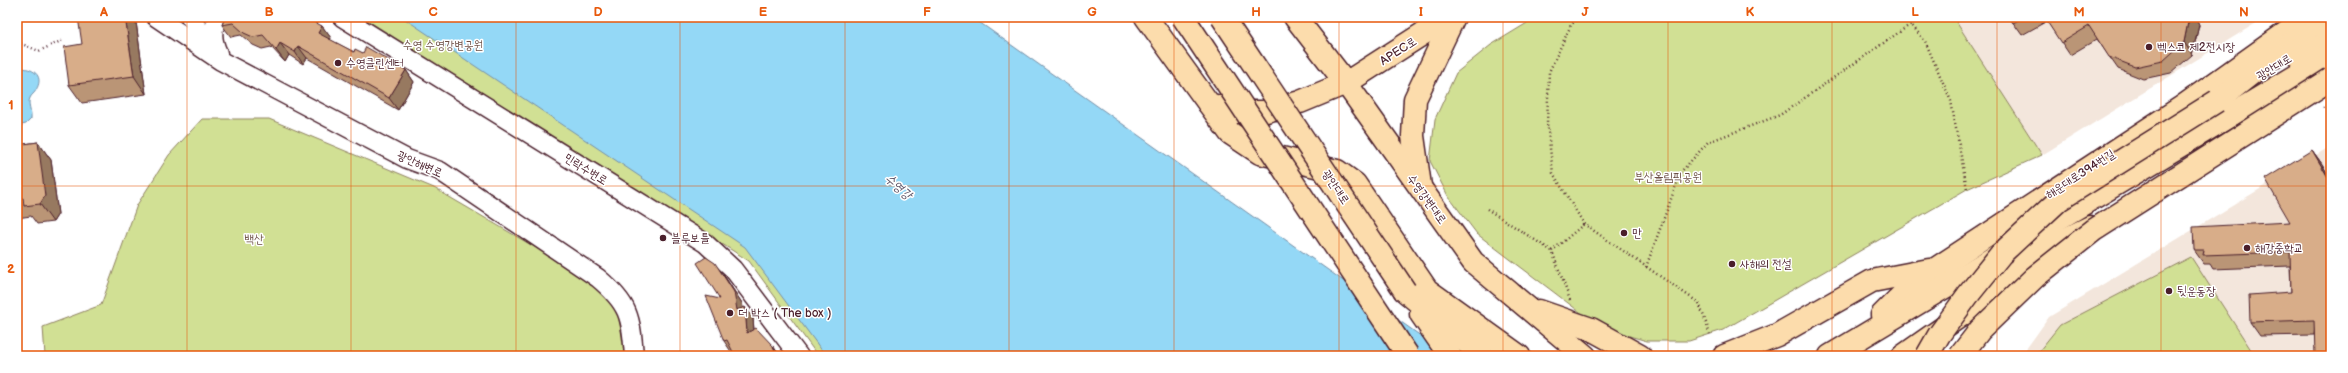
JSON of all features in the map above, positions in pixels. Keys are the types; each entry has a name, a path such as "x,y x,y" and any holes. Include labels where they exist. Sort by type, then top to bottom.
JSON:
{"main road":[{"path":"1146,17 1230,133 1260,153 1337,171 1354,184 1427,290 1519,356"},
{"path":"1183,17 1408,356"},
{"name":"광안대로","path":"1222,17 1405,292 1450,356"},
{"name":"수영강변대로","path":"1295,17 1346,83 1473,262 1585,356"},
{"name":"APEC로","path":"1209,104 1235,112 1263,112 1300,102 1346,83 1449,17"},
{"path":"1420,189 1413,136 1415,99 1454,17"},
{"name":"해운대로394번길","path":"1859,339 1914,283 2182,107 2309,17"},
{"path":"1921,356 1939,335 2001,254 2059,200 2217,101 2323,17"},
{"name":"광안대로","path":"2217,101 2331,32"},
{"name":"해운대로394번길","path":"1830,356 2331,55"},
{"path":"1960,356 1980,330 2035,277 2094,230 2331,79"},
{"path":"2260,133 2289,80"},
{"name":"해운대로394번길","path":"1859,339 2080,233 2331,92"},
{"name":"해운대로394번길","path":"2087,202 2145,196"},
{"path":"1903,356 2080,233"},
{"path":"1724,356 1777,335 1872,281 1936,269"},
{"path":"1405,292 1483,356"},
{"path":"1526,306 1591,329 1640,356"},
{"path":"1926,356 1939,335"}],"street":[{"path":"156,17 221,61"},
{"name":"광안해변로","path":"190,17 221,61 407,159 440,171 598,278 614,292 626,308 632,330 634,356"},
{"path":"218,17 214,25 213,42 221,61"},
{"name":"민락수변로","path":"342,17 705,243 733,269 799,356"}],"path":[{"path":"1579,17 1571,25 1549,72 1547,123 1553,173 1584,224 1699,303 1710,334"},
{"path":"1905,17 1925,41 1951,101 1967,189"},
{"path":"1646,267 1681,172 1708,142 1780,115 1911,24"},
{"path":"17,36 18,42 40,51 63,40"},
{"path":"2318,112 2331,104"},
{"path":"1487,209 1552,251 1570,300"},
{"path":"1552,251 1584,224"}],"shaded area":[{"path":"1953,17 2266,17 2042,155"},
{"name":"해강중학교","path":"2331,146 2331,356 2021,356 2049,317"}],"green space":[{"name":"수영 수영강변공원","path":"362,17 435,17 759,233 852,356 818,356 749,261"},
{"name":"부산올림픽공원","path":"1537,17 1953,17 2042,155 1967,189 1723,330 1689,341 1647,341 1601,328 1477,234 1448,196 1430,161 1435,119 1456,73 1491,45"},
{"name":"백산","path":"202,119 269,119 434,188 572,269 615,301 627,346 627,356 45,356 43,327 101,305 137,205 169,155"},
{"name":"뒷운동장","path":"2191,257 2255,356 2035,356 2060,325"}],"water":[{"name":"수영강","path":"402,17 972,17 1449,356 826,356 745,247"},
{"path":"22,68 31,70 37,74 39,81 29,100 31,119 26,124 17,126 17,69"}],"building":[{"path":"78,17 125,17 134,76 69,85 64,47 82,44"},
{"name":"수영클린센터","path":"225,17 305,17 322,26 318,33 354,52 355,49 363,53 366,47 406,70 389,98 298,46 295,52 280,43 276,50 263,35 253,37 244,33 233,23 222,25"},
{"path":"2009,17 2024,17 2013,23"},
{"name":"벡스코 제2전시장","path":"2044,17 2189,17 2184,42 2163,61 2135,67 2109,57 2089,26 2061,43"},
{"path":"38,142 45,196 40,204 24,206 23,198 17,199 17,145"},
{"path":"2312,150 2329,179 2331,178 2331,356 2315,356 2314,320 2250,322 2249,295 2291,292 2290,252 2203,255 2204,250 2194,250 2193,227 2290,222 2265,179"},
{"name":"더 박스 ( The box )","path":"706,257 715,263 734,292 737,310 745,307 747,333 756,328 773,346 776,356 735,356 727,340 724,341 706,296 720,299 697,263"}],"place":[{"name":"벡스코 제2전시장","path":"2149,47"},
{"name":"수영클린센터","path":"338,63"},
{"name":"만","path":"1624,233"},
{"name":"블루보틀","path":"663,238"},
{"name":"해강중학교","path":"2247,248"},
{"name":"사해의 전설","path":"1732,264"},
{"name":"뒷운동장","path":"2169,291"},
{"name":"더 박스 ( The box )","path":"730,313"}]}
